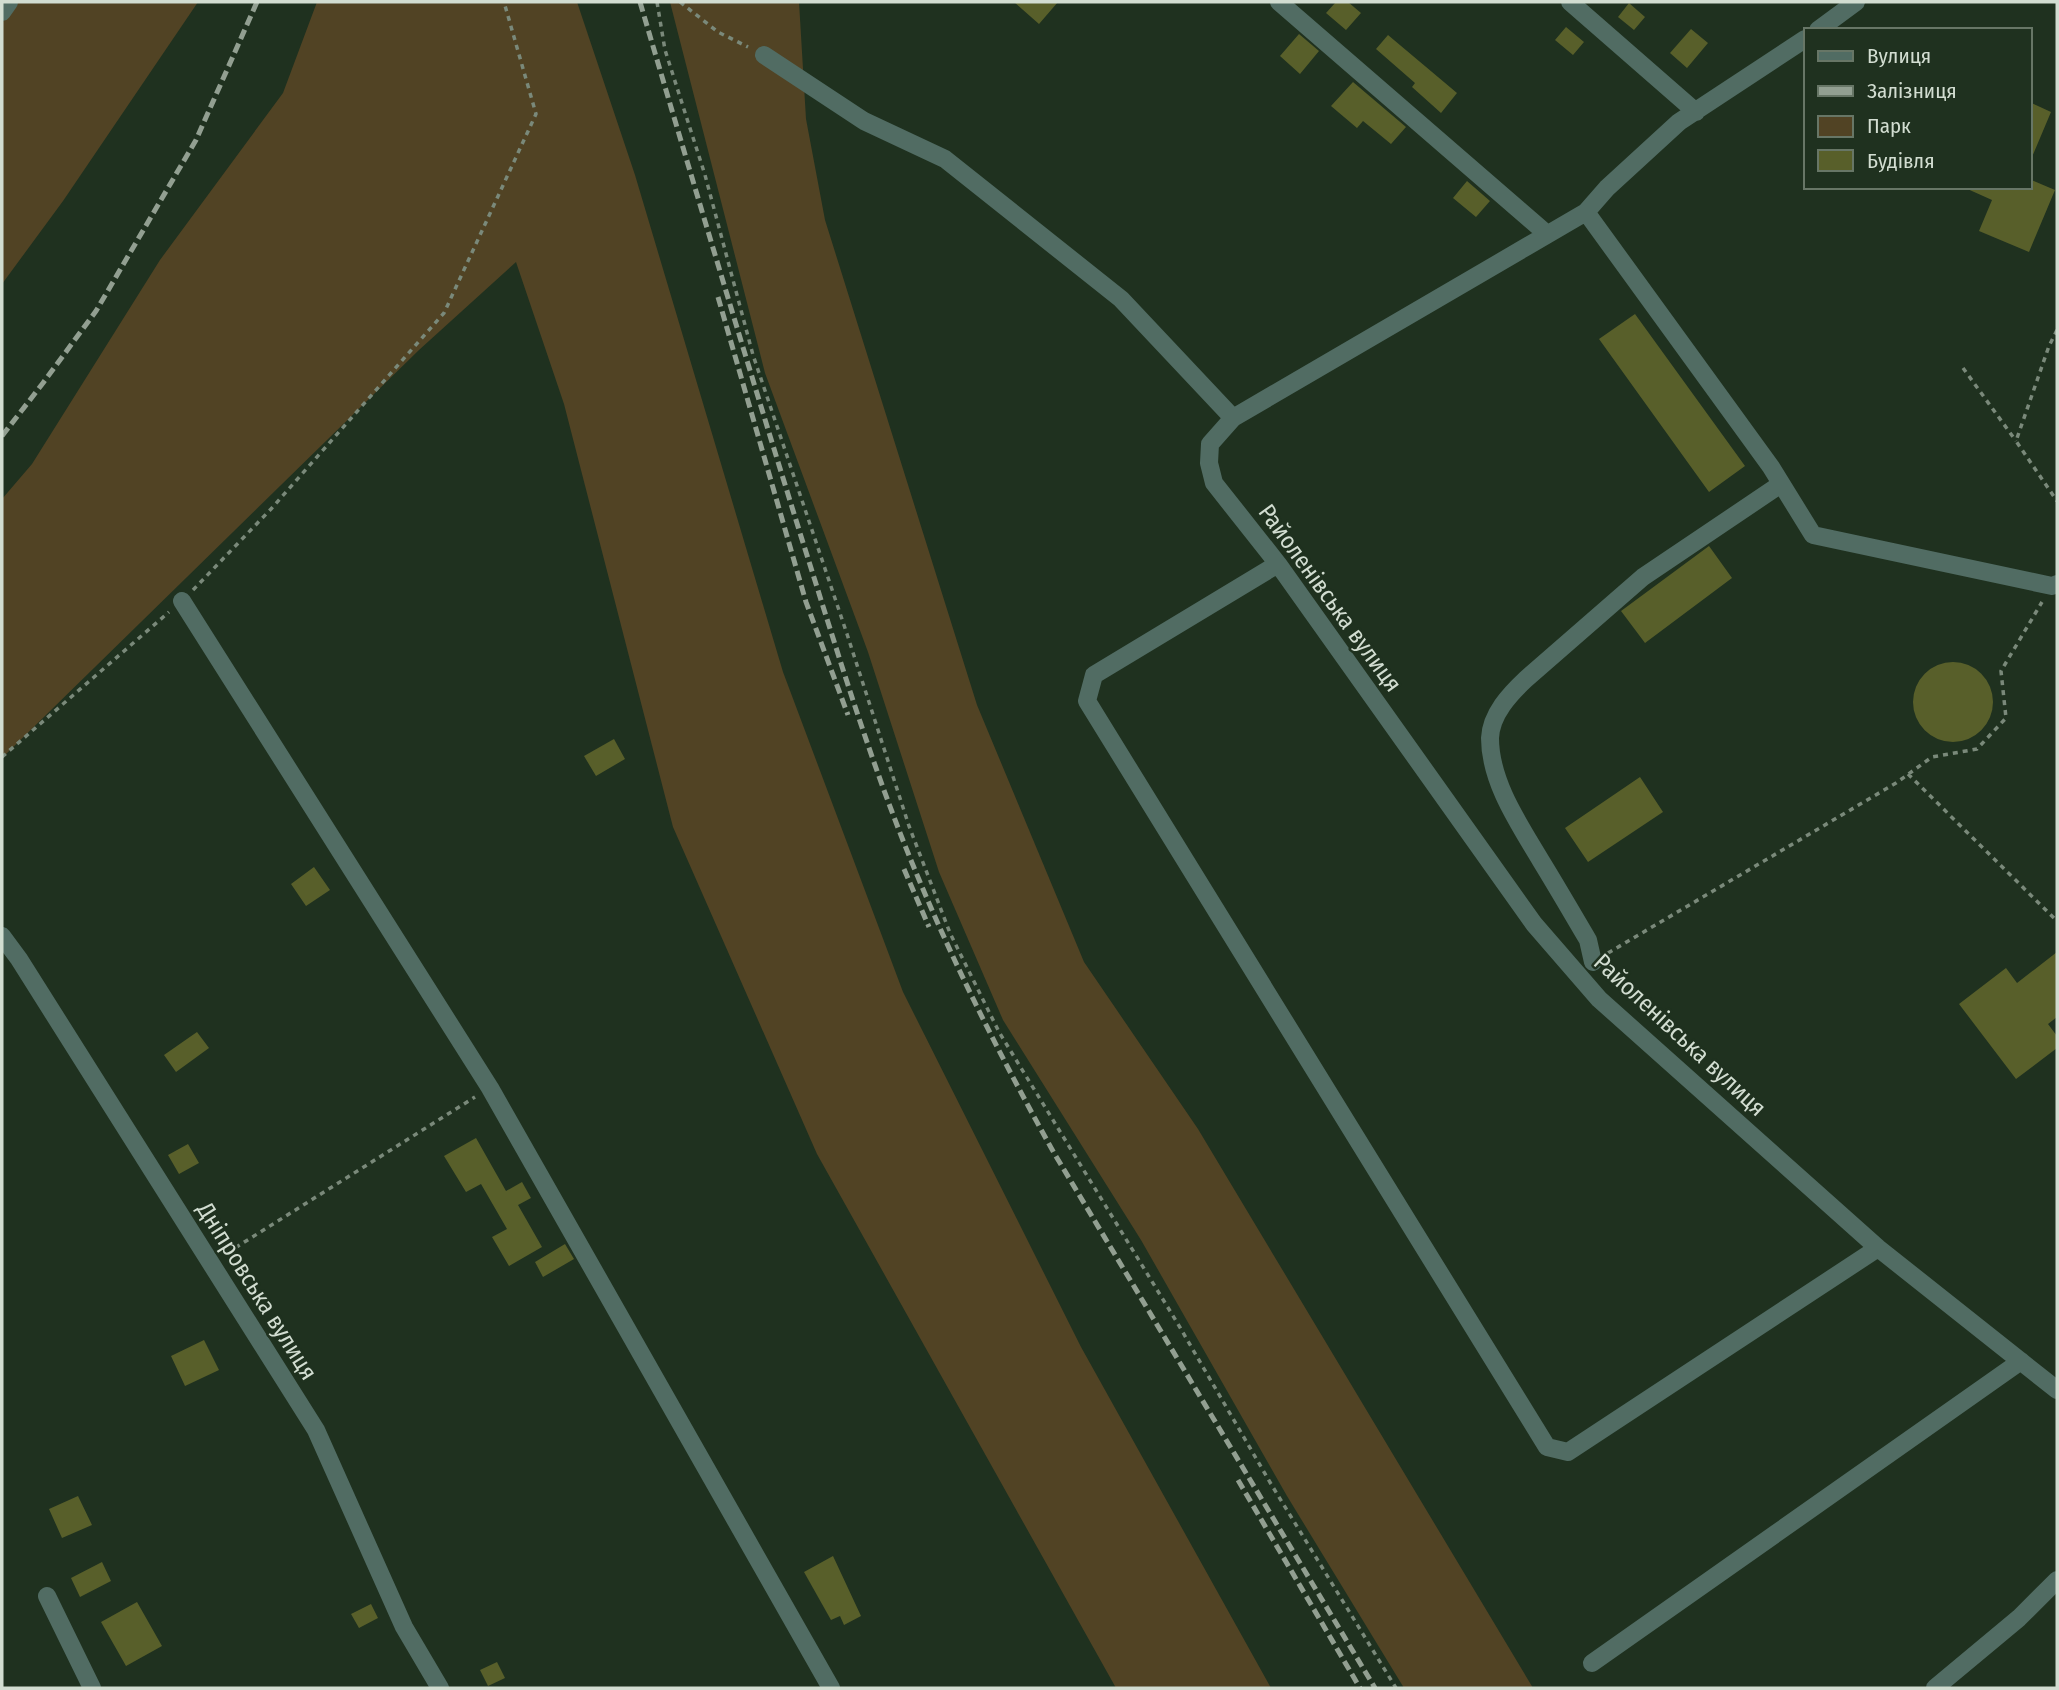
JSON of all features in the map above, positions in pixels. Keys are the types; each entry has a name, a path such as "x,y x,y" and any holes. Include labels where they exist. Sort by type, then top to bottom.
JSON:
{"street":[{"path":"2,12 9,2"},
{"path":"1279,2 1547,234"},
{"path":"1570,2 1696,112"},
{"path":"1821,28 1856,2"},
{"path":"764,55 863,121 945,159 1121,299 1233,418 1586,212 1607,188 1679,122 1804,40"},
{"path":"1586,212 1781,484 1813,535 2055,585"},
{"name":"Райоленівська вулиця","path":"1233,418 1210,444 1209,463 1214,482 1278,564 1534,924 1599,999 1878,1248 2057,1390"},
{"path":"1593,962 1588,940 1511,809 1495,770 1490,736 1499,710 1525,679 1643,577 1781,484"},
{"path":"1278,564 1094,675 1087,701 1547,1447 1568,1452 1878,1248"},
{"path":"182,601 490,1088 831,1688"},
{"name":"Дніпровська вулиця","path":"2,936 19,958 316,1430 404,1627 440,1688"},
{"path":"1592,1663 2021,1361"},
{"path":"1936,1688 2019,1618 2057,1580"},
{"path":"47,1596 92,1688"}],"path":[{"path":"2,757 182,601 271,509 444,313 536,114 504,2"},
{"path":"657,2 665,50 705,175 753,355 909,826 950,933 999,1032 1396,1688"},
{"path":"681,2 718,32 764,55"},
{"path":"2016,441 2057,330"},
{"path":"1963,368 2057,501"},
{"path":"1593,962 1933,757 1977,749 2006,718 2001,671 2055,585"},
{"path":"1908,774 2057,921"},
{"path":"211,1264 490,1088"}],"green space":[{"path":"18,2 198,2 63,201 2,284 2,23"},
{"path":"317,2 577,2 635,175 783,672 903,992 1081,1347 1271,1688 1116,1688 817,1154 673,827 564,404 516,262 419,350 2,758 2,499 32,464 160,260 283,93"},
{"path":"670,2 799,2 806,119 825,220 977,705 1084,962 1198,1129 1533,1688 1404,1688 1287,1496 1141,1240 1003,1020 939,872 868,652 765,373"}],"building":[{"path":"1014,2 1058,2 1039,24"},
{"path":"1336,2 1348,2 1361,13 1346,30 1326,13"},
{"path":"1629,3 1645,17 1634,30 1618,17"},
{"path":"1566,27 1584,42 1573,55 1555,40"},
{"path":"1691,29 1708,43 1687,68 1670,53"},
{"path":"1299,34 1319,51 1300,74 1280,56"},
{"path":"1388,35 1457,93 1441,113 1412,87 1415,83 1376,49"},
{"path":"1353,82 1406,127 1391,144 1363,121 1357,128 1331,106"},
{"path":"2031,103 2051,112 2031,159"},
{"path":"2031,180 2055,190 2029,252 1979,231 1992,200 1967,189 2031,189"},
{"path":"1467,181 1490,201 1476,217 1453,198"},
{"path":"1635,314 1745,466 1709,492 1599,339"},
{"path":"1709,546 1732,578 1645,643 1621,611"},
{"path":"1953,662 1968,665 1981,674 1990,687 1993,702 1990,717 1981,730 1968,739 1953,742 1938,739 1925,730 1916,717 1913,702 1916,687 1925,674 1938,665"},
{"path":"614,739 625,759 596,776 584,756"},
{"path":"1640,777 1663,812 1588,862 1565,828"},
{"path":"314,867 330,890 306,906 291,884"},
{"path":"2057,952 2057,1017 2048,1024 2057,1036 2057,1048 2016,1079 1959,1004 2006,968 2017,983"},
{"path":"197,1032 209,1048 176,1072 164,1055"},
{"path":"476,1138 506,1191 522,1182 531,1198 518,1205 542,1247 509,1266 492,1237 507,1229 481,1184 466,1192 444,1156"},
{"path":"188,1144 199,1163 179,1174 168,1155"},
{"path":"565,1244 574,1259 543,1277 535,1262"},
{"path":"204,1340 219,1370 185,1386 171,1356"},
{"path":"78,1496 92,1525 62,1538 49,1509"},
{"path":"833,1556 861,1616 844,1625 840,1616 831,1620 804,1572"},
{"path":"102,1562 111,1581 80,1597 71,1578"},
{"path":"137,1602 162,1646 126,1666 101,1622"},
{"path":"371,1604 378,1618 359,1628 351,1614"},
{"path":"497,1662 505,1678 488,1686 480,1670"}],"railway":[{"path":"2,436 96,311 196,140 257,2"},
{"path":"640,2 842,665 886,796 935,917 983,1019 1054,1153 1375,1688"},
{"path":"718,297 806,602 848,715"},
{"path":"904,869 929,927"},
{"path":"1238,1480 1360,1688"}]}
